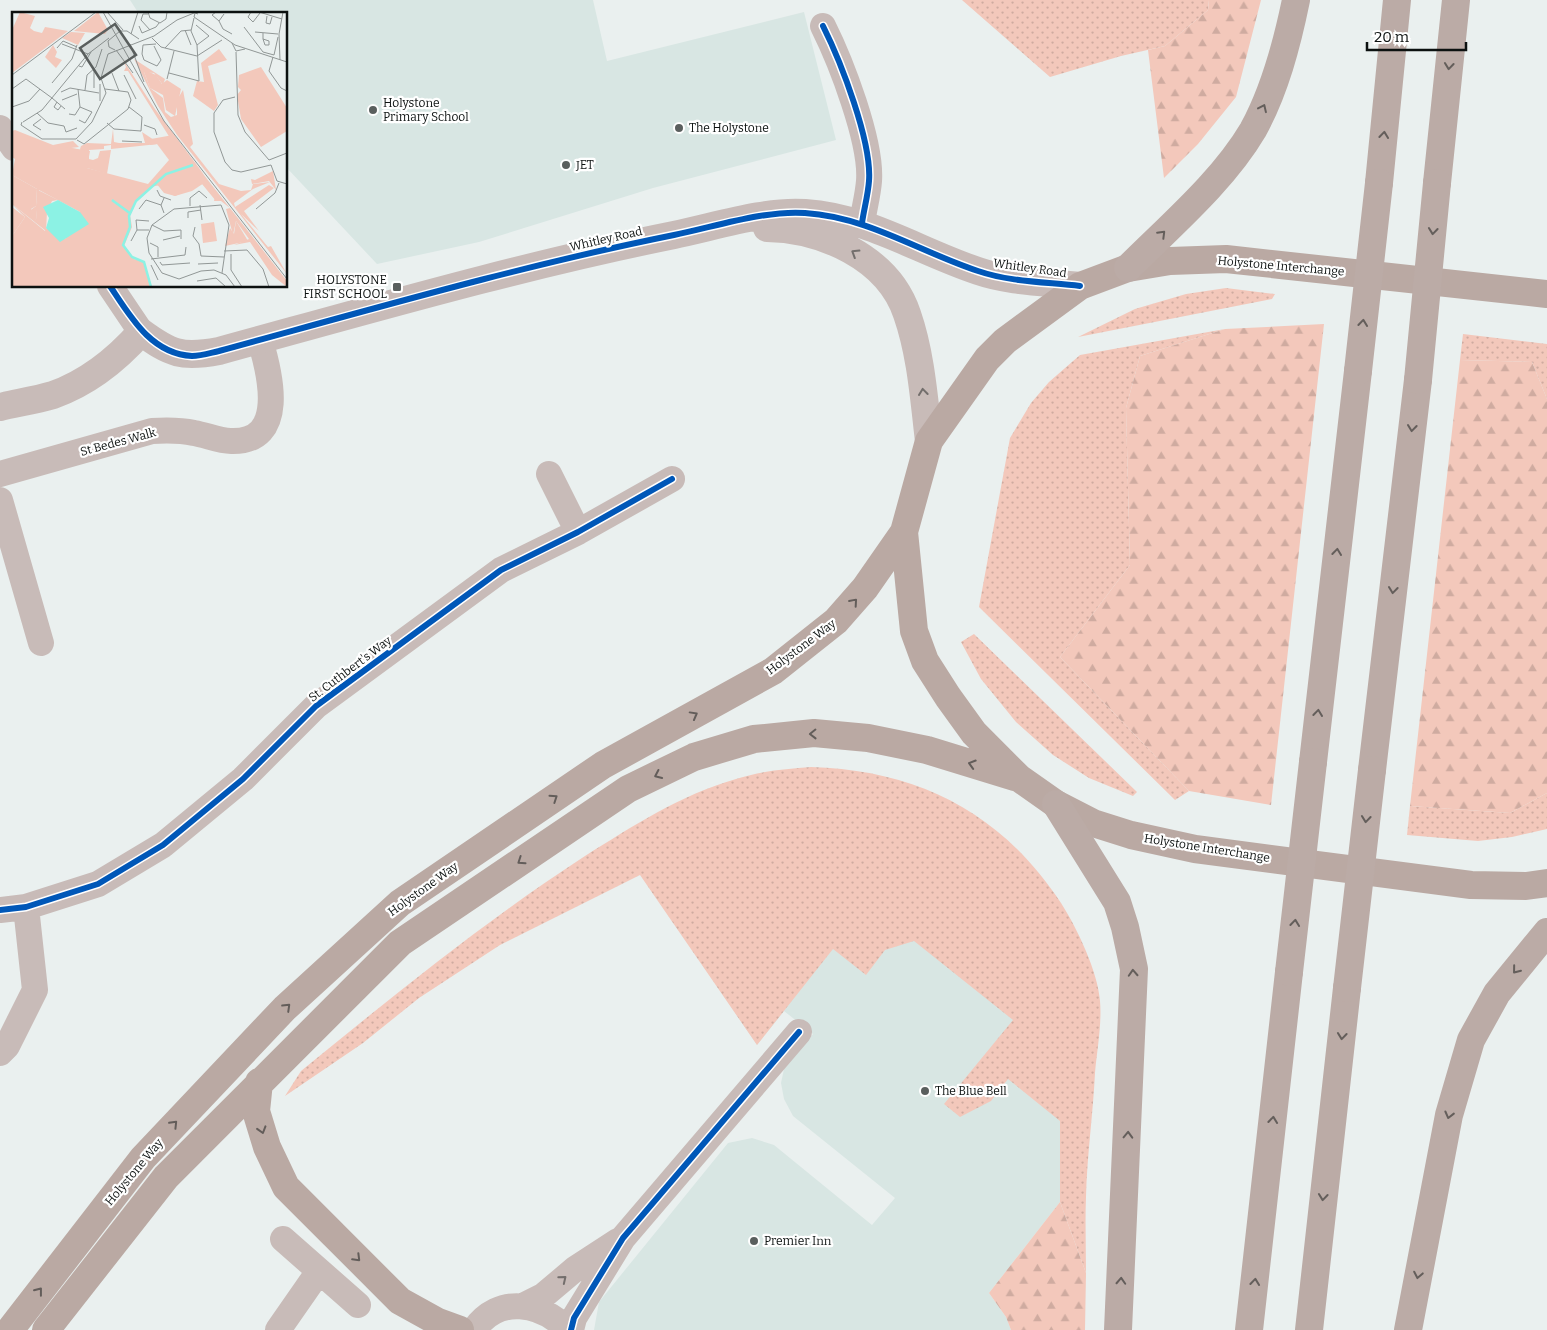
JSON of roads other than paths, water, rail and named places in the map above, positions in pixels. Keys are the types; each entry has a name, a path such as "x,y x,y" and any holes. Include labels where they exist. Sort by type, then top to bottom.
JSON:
{"highway":[{"path":"1128,268 1226,168 1253,130 1271,90 1288,37 1296,0"},
{"path":"1249,1330 1358,371 1398,0"},
{"path":"1309,1330 1418,380 1456,0"},
{"path":"1056,804 1117,902 1125,927 1134,969 1118,1330"},
{"path":"1408,1330 1449,1115 1471,1040 1497,993 1547,932"}],"main road":[{"name":"Holystone Interchange","path":"1547,294 1226,259 1170,261 1128,268 1080,286 1050,306 987,359 929,441 904,532 914,631 925,661 974,734 1019,778 1056,804 1093,822 1131,835 1195,849 1472,885 1526,886 1547,883"},
{"name":"Holystone Way","path":"10,1330 143,1158 285,1008 400,903 603,765 772,671 836,621 866,588 904,532"},
{"path":"46,1330 166,1177 400,943 628,789 694,757 754,739 814,733 868,738 927,750 1019,778"},
{"path":"259,1082 256,1111 267,1146 286,1187 400,1301 438,1322 460,1330"}],"street":[{"path":"823,26 837,54 866,145 869,181 862,223"},
{"path":"0,128 12,145"},
{"name":"Whitley Road","path":"141,332 159,345 178,354 194,356 532,268 642,242 782,213 807,213 862,223 979,271 996,276 1080,286"},
{"name":"Whitley Road","path":"718,227 779,228 806,233 834,241 858,254 879,270 907,312 922,378 929,441"},
{"path":"0,408 54,394 84,380 112,361 141,332 111,288"},
{"name":"St Bedes Walk","path":"0,474 152,431 173,430 229,442 245,441 255,436 264,426 270,411 273,395 269,370 260,340"},
{"path":"549,474 578,532"},
{"name":"St. Cuthbert's Way","path":"0,910 26,907 98,884 163,845 243,779 316,706 500,570 578,532 672,479"},
{"path":"0,500 42,642"},
{"path":"0,1053 7,1046 35,990 26,907"},
{"path":"474,1330 490,1314 506,1308 522,1306 539,1309 554,1316 569,1330 574,1318 623,1238 799,1032"},
{"path":"522,1306 543,1296 575,1269 623,1238"},
{"path":"283,1240 358,1305"},
{"path":"278,1330 319,1271"}],"place":[{"name":"Holystone Primary School","path":"373,110"},
{"name":"The Holystone","path":"679,128"},
{"name":"JET","path":"566,165"},
{"name":"HOLYSTONE FIRST SCHOOL","path":"397,287"},
{"name":"The Blue Bell","path":"925,1091"},
{"name":"Premier Inn","path":"754,1241"}]}
